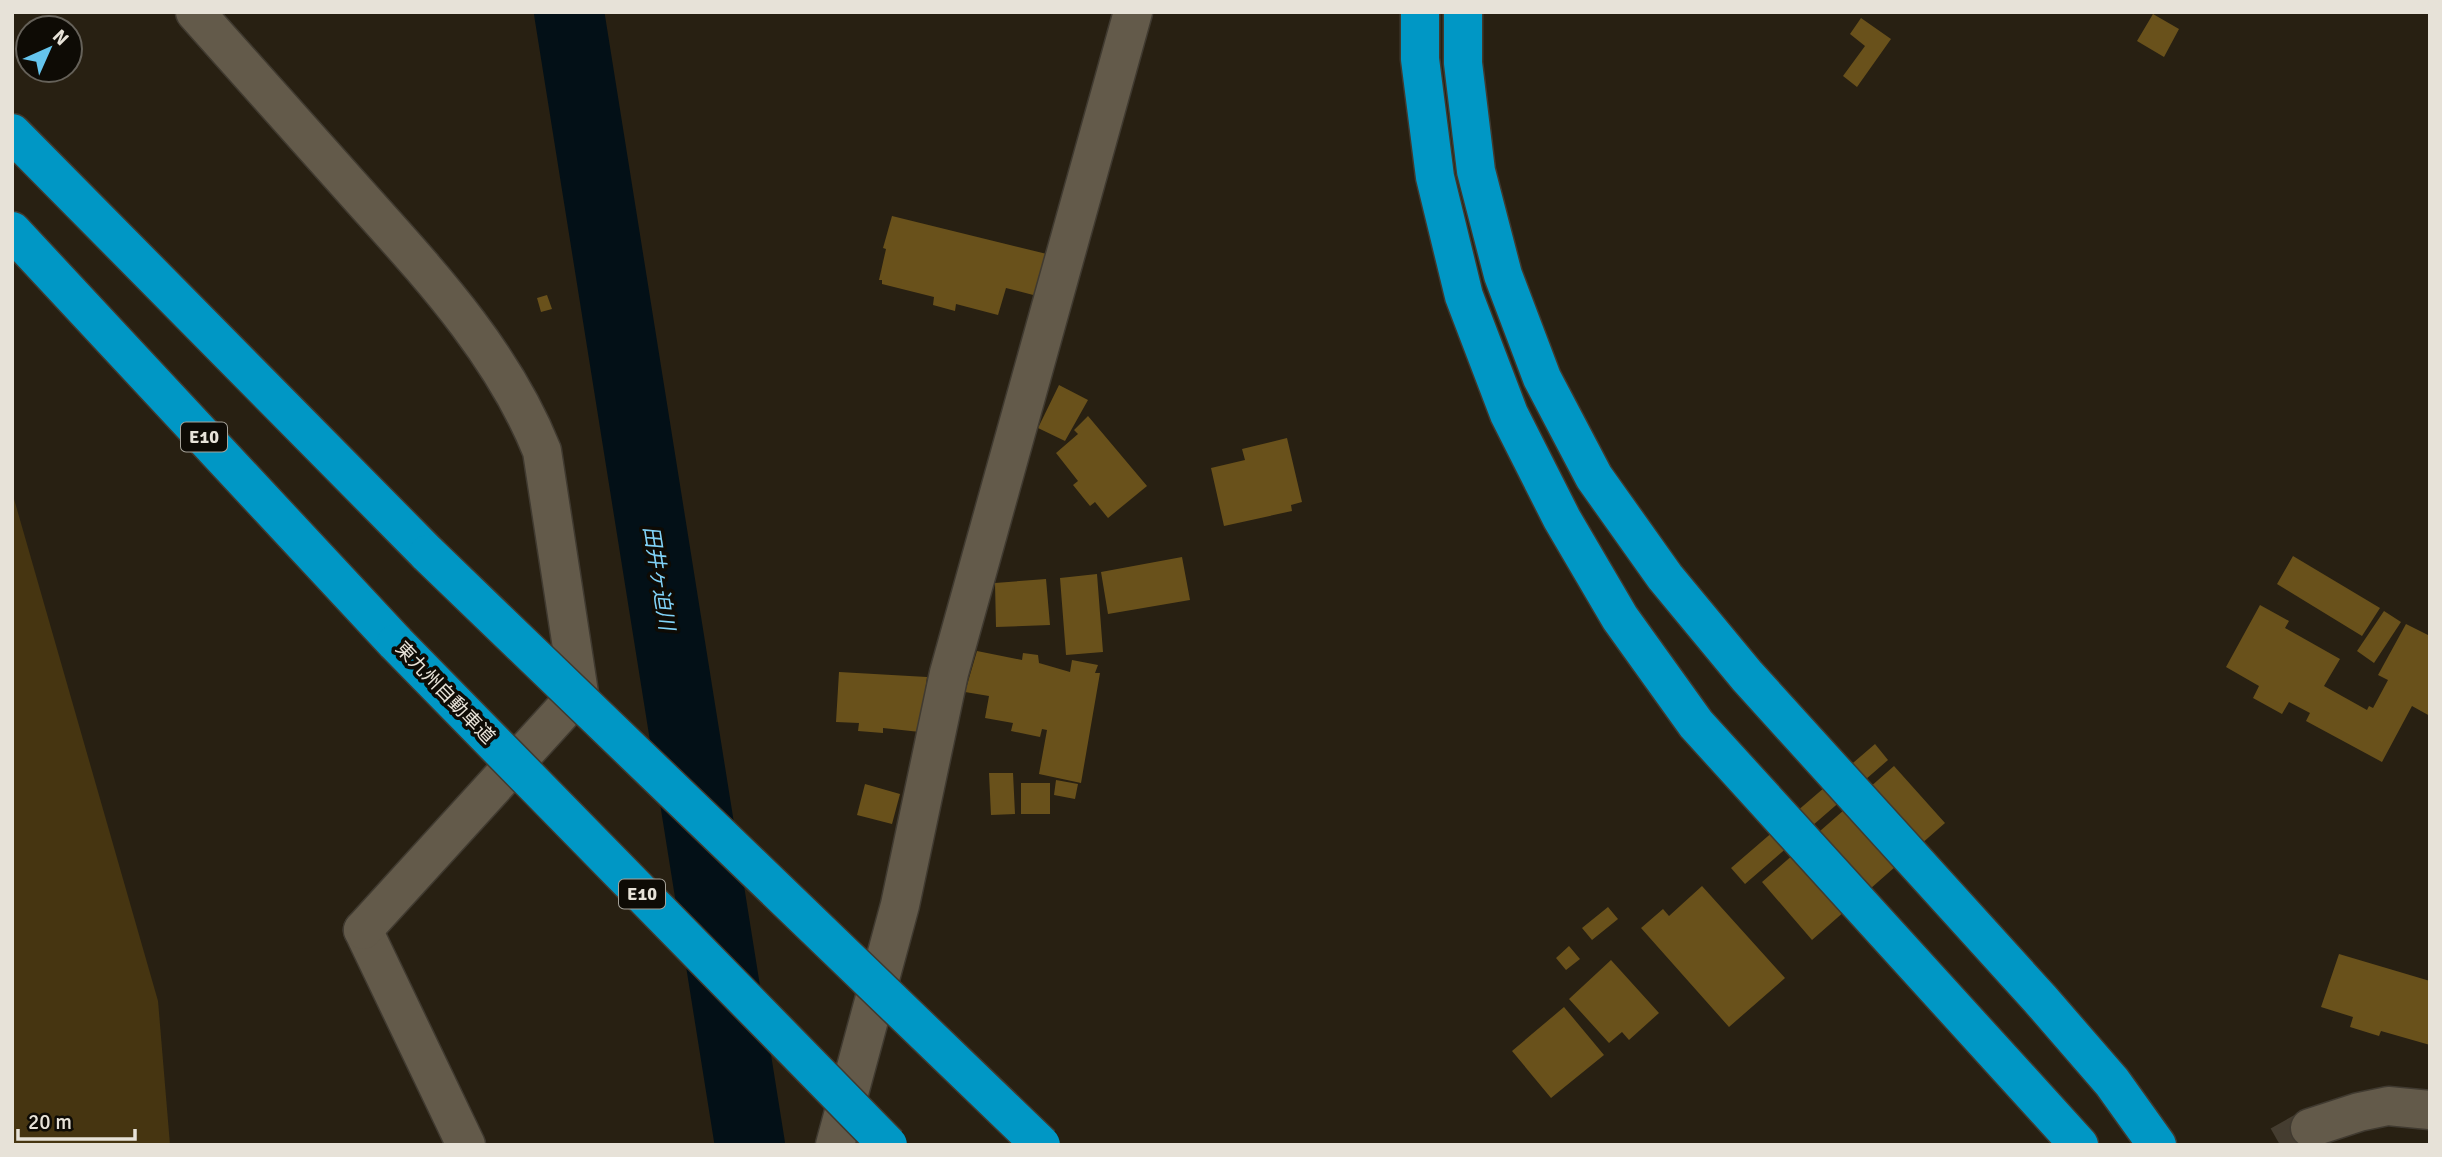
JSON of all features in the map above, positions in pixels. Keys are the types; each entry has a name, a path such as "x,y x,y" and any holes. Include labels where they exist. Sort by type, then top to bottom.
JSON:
{"highway":[{"path":"1420,12 1420,59 1435,177 1464,296 1509,414 1562,519 1620,618 1696,724 2079,1145"},
{"path":"1463,12 1463,63 1476,171 1503,275 1542,378 1594,477 1665,577 1746,676 2040,999 2112,1082 2157,1145"},
{"path":"12,133 428,554 1041,1145"},
{"name":"東九州自動車道","path":"12,231 396,643 888,1145"},
{"path":"1990,1049 2057,1145"}],"street":[{"path":"195,12 434,280 491,355 527,413 542,450 579,693 363,930 466,1145"},
{"path":"835,1145 900,905 949,673 1133,12"},
{"path":"2310,1128 2358,1112 2388,1106 2430,1110"}],"shaded area":[{"path":"12,492 158,1001 170,1145 12,1145"}],"building":[{"path":"2153,14 2179,29 2164,57 2137,41"},
{"path":"1861,18 1891,39 1857,87 1843,76 1865,46 1850,34"},
{"path":"892,216 1051,255 1041,297 1006,288 998,315 956,304 955,311 933,305 934,297 882,284 882,280 879,280 886,249 883,248"},
{"path":"547,295 552,309 541,312 537,298"},
{"path":"1059,385 1088,400 1065,441 1038,428"},
{"path":"1088,416 1147,486 1108,518 1095,502 1090,506 1073,485 1078,481 1056,453 1078,434 1074,430"},
{"path":"1287,438 1302,502 1291,505 1292,511 1224,526 1211,468 1245,460 1242,449"},
{"path":"2293,556 2380,608 2362,636 2277,584"},
{"path":"1182,557 1190,600 1108,614 1101,572"},
{"path":"1097,574 1103,652 1066,655 1060,578"},
{"path":"1046,579 1050,625 996,627 995,583"},
{"path":"2260,605 2289,621 2285,628 2340,659 2324,686 2367,710 2369,706 2373,708 2388,680 2378,675 2406,624 2430,636 2430,716 2412,706 2382,762 2306,721 2310,713 2289,702 2282,714 2253,698 2259,686 2226,667"},
{"path":"2384,611 2401,622 2374,663 2357,651"},
{"path":"977,651 1022,660 1023,653 1038,655 1039,663 1070,672 1072,660 1098,665 1095,673 1100,673 1081,783 1039,774 1047,730 1042,729 1040,737 1011,731 1013,723 985,718 989,696 965,692"},
{"path":"839,672 927,677 920,732 883,728 883,733 858,731 859,723 836,722"},
{"path":"1875,744 1888,760 1745,884 1731,868"},
{"path":"1894,766 1945,823 1812,940 1762,882"},
{"path":"989,773 1013,773 1015,814 991,815"},
{"path":"1056,780 1078,784 1075,799 1054,795"},
{"path":"1021,783 1050,783 1050,814 1021,814"},
{"path":"865,784 900,794 892,824 857,815"},
{"path":"1702,886 1785,978 1729,1027 1641,928 1663,909 1669,916"},
{"path":"1608,907 1618,919 1592,940 1582,928"},
{"path":"1569,946 1580,959 1566,970 1556,958"},
{"path":"2339,954 2430,981 2430,1045 2381,1031 2379,1036 2350,1027 2353,1017 2321,1007"},
{"path":"1611,960 1659,1013 1629,1040 1622,1032 1609,1043 1569,999"},
{"path":"1564,1007 1604,1055 1551,1098 1512,1051"}],"waterway":[{"name":"田井ヶ迫川","path":"569,12 750,1145"}],"tunnel":[{"path":"2280,1145 2310,1128"}]}
